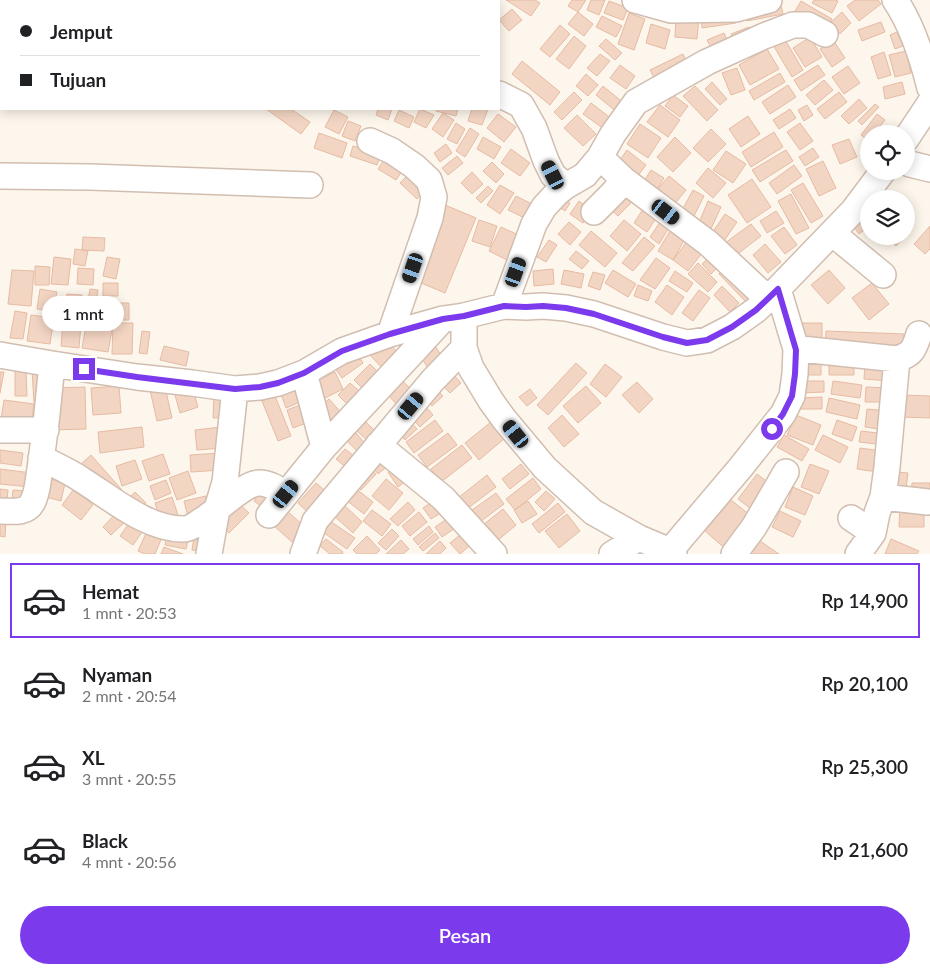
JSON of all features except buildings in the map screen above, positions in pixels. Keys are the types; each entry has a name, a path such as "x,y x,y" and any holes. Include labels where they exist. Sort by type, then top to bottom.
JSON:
{"street":[{"path":"635,0 671,10 688,5 736,9 757,2"},
{"path":"895,0 906,17 930,88"},
{"path":"504,306 534,224 544,207 557,193 585,175 600,157 613,134 636,102 707,62 793,25 808,25 826,34"},
{"path":"500,94 521,105 534,128 553,175 566,186"},
{"path":"915,126 930,103"},
{"path":"370,141 392,151 414,166 429,180 434,197 430,218 390,334"},
{"path":"454,318 471,368 491,401 545,468 593,512 639,538 672,552 783,414 792,396 796,350 773,294 624,180 600,157"},
{"path":"915,165 930,169"},
{"path":"0,176 90,177 310,185"},
{"path":"594,212 624,180"},
{"path":"0,355 137,377 235,389 278,383 304,373 342,351 390,334 504,306 543,306 575,310 594,314 687,343 707,340 732,327 756,310 773,294 841,222 876,180"},
{"path":"841,222 883,275"},
{"path":"269,515 324,447 411,354 454,318"},
{"path":"796,350 897,359 908,356 914,349 919,334"},
{"path":"303,554 315,521 433,380 464,348"},
{"path":"858,554 873,533 883,497 897,359"},
{"path":"0,511 18,511 27,508 32,503 36,491 46,430 52,364"},
{"path":"304,373 324,447"},
{"path":"209,554 217,509 225,482 235,389"},
{"path":"0,430 46,430"},
{"path":"378,445 443,498 494,554"},
{"path":"41,458 81,479 113,502 166,528 186,529 207,518 248,485 258,482 269,485 286,494"},
{"path":"734,554 754,527 786,472"},
{"path":"883,497 928,502"},
{"path":"851,518 873,533"},
{"path":"612,554 639,538"}],"route":[{"path":"84,369 235,389 260,387 278,383 304,373 342,351 390,334 443,319 504,306 566,308 594,314 687,343 707,340 732,327 756,310 778,289 796,350 795,374 792,396 783,414 772,429"}]}
